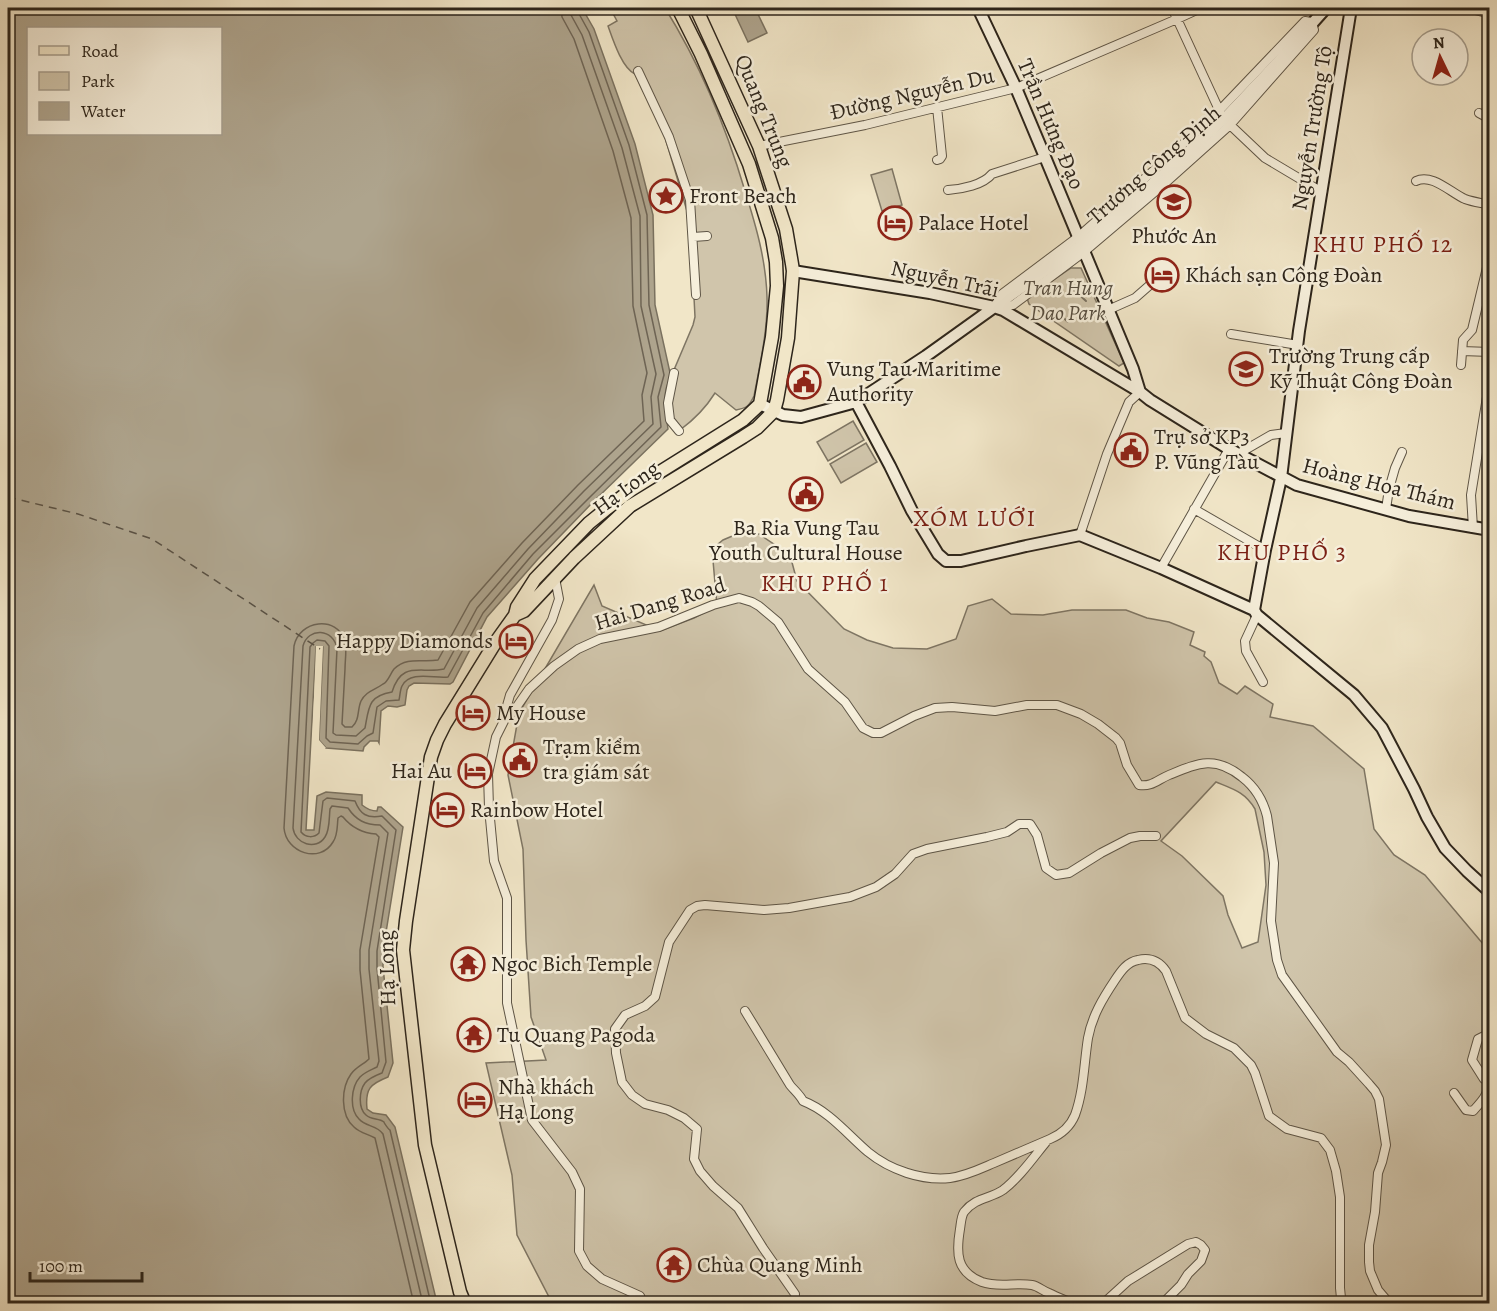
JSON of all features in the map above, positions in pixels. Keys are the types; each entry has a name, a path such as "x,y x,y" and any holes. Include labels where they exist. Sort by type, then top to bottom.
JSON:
{"main road":[{"name":"Quang Trung","path":"697,8 759,146 789,242 793,272 788,338 774,411"},
{"name":"Trần Hưng Đạo","path":"978,8 1016,88 1133,369 1140,392"},
{"name":"Trương Công Định","path":"994,307 1081,245 1225,118 1326,8"},
{"name":"Nguyễn Trường Tộ","path":"1255,613 1265,550 1281,478 1298,345 1352,8"},
{"name":"Quang Trung","path":"680,12 749,164 775,251 777,286 775,309 760,404"},
{"name":"Nguyễn Trãi","path":"793,272 930,293 1003,310 1140,392"},
{"path":"760,404 783,415 801,417 856,402 926,356 994,307"},
{"name":"Hoàng Hoa Thám","path":"1140,392 1149,400 1233,451 1297,485 1409,516 1490,530"},
{"path":"856,402 912,511 938,554 946,561 961,561 1080,535 1161,568 1255,613 1354,695 1367,710 1390,742 1439,839 1454,859 1490,892"},
{"name":"Hạ Long","path":"515,615 524,610 626,502 631,490 743,420 760,404"},
{"name":"Hạ Long","path":"465,1304 454,1269 425,1145 406,978 404,936 434,748 458,702 515,615 520,601 535,579 589,524 743,437 757,428 774,411"},
{"path":"546,568 555,578"}],"street":[{"path":"680,12 697,8"},
{"path":"1172,8 1225,118 1265,158 1322,192"},
{"name":"Đường Nguyễn Du","path":"759,146 865,124 1016,88 1201,8"},
{"path":"1468,8 1490,14"},
{"path":"638,71 669,137 690,200 696,295"},
{"path":"937,107 942,156 937,159"},
{"path":"1479,113 1490,119"},
{"path":"948,190 988,180 992,174 1045,157"},
{"path":"1416,181 1421,179 1434,182 1465,199 1490,205"},
{"path":"693,237 707,236"},
{"path":"1461,364 1463,340 1472,330 1490,255"},
{"path":"1108,310 1135,298 1151,284"},
{"path":"1231,334 1298,345"},
{"path":"1462,351 1490,352"},
{"path":"1473,528 1471,495 1486,405 1490,358"},
{"path":"674,373 668,403 670,420 679,431"},
{"path":"1080,535 1107,454 1129,402 1140,392"},
{"path":"1161,568 1194,509 1233,451 1271,435 1286,433"},
{"path":"1386,509 1389,489 1402,452"},
{"path":"1194,509 1265,550"},
{"path":"555,578 559,599 552,620 510,696 506,709 507,714 496,737 488,774 494,861 507,898 507,1003 532,1120 572,1172 580,1189 579,1251 586,1266 602,1279 642,1300"},
{"name":"Hai Dang Road","path":"507,714 513,712 529,689 554,666 578,649 600,639 659,627 713,605 739,598 759,606 778,622 808,669 845,702 863,728 873,733 881,733 935,708 952,707 995,711 1027,705 1050,704 1081,714 1116,738 1120,743 1127,765 1139,785 1147,787 1168,776 1207,762 1219,764 1236,772 1257,792 1265,809 1274,862 1271,921 1277,960 1282,975 1337,1052 1375,1091 1379,1099 1386,1145 1378,1173 1369,1262 1370,1271 1378,1290 1390,1304"},
{"path":"1255,613 1245,641 1246,651 1263,682"},
{"path":"794,1304 795,1294 738,1208 713,1186 697,1165 694,1159 697,1129 684,1118 668,1110 645,1104 632,1095 622,1082 616,1053 615,1029 625,1015 645,1006 655,997 669,942 684,916 697,906 764,910 850,897 876,887 895,874 914,854 942,845 1006,832 1019,824 1030,824 1037,836 1046,868 1056,875 1069,873 1130,838 1156,836"},
{"path":"745,1011 790,1085 803,1101 812,1104 831,1118 878,1160 916,1176 940,1178 959,1176 1047,1141 1061,1134 1070,1125 1075,1115 1083,1082 1088,1037 1093,1019 1120,972 1132,961 1149,959 1155,961 1166,971 1185,1018 1206,1034 1234,1048 1251,1065 1269,1116 1287,1129 1321,1138 1330,1150 1340,1197 1340,1288 1344,1304"},
{"path":"1454,1094 1466,1110 1473,1111 1487,1092 1490,1083 1484,1079 1472,1060 1478,1039 1490,1033"},
{"path":"1047,1141 1013,1182 1001,1191 971,1204 962,1214 958,1255 961,1267 970,1276 984,1282 998,1285 1033,1285 1074,1304"},
{"path":"1100,1304 1128,1281 1188,1244 1196,1242 1205,1250 1201,1261 1162,1304"}],"green space":[{"path":"610,8 665,8 678,29 721,120 757,230 762,256 767,297 766,322 754,396 747,406 736,410 715,393 699,413 680,430 673,422 671,377 695,317 687,211 664,134 635,74 622,60 612,39 608,26 617,21"},
{"path":"892,169 902,205 882,211 871,175"},
{"name":"Tran Hung Dao Park","path":"1071,268 1081,268 1124,363 1119,366 1029,304 1027,298"},
{"path":"853,421 864,440 828,461 817,442"},
{"path":"866,443 877,462 841,483 830,464"},
{"path":"737,534 759,534 790,555 797,581 844,629 867,640 893,648 927,649 956,639 968,606 992,599 1011,614 1043,615 1072,610 1126,610 1147,618 1169,622 1194,632 1190,645 1205,652 1204,656 1211,662 1219,683 1237,694 1245,686 1273,704 1270,717 1313,726 1364,769 1374,829 1394,855 1425,875 1489,951 1489,1303 550,1303 517,1235 512,1175 486,1063 546,1060 531,1017 523,849 508,775 519,713 594,585 602,606 660,631 717,606 712,549 723,540","holes":["1216,782 1233,789 1251,803 1255,809 1264,852 1266,885 1258,942 1242,948 1228,915 1223,896 1182,856 1161,841"]}],"water":[{"path":"8,8 582,8 594,29 635,144 653,215 655,305 671,377 665,396 668,429 538,559 487,617 453,682 450,684 414,683 407,690 405,705 388,706 381,711 379,743 370,741 363,751 326,748 319,740 323,647 316,647 306,830 314,830 317,796 326,792 362,795 362,805 375,811 381,807 403,827 383,951 393,1063 388,1077 370,1088 367,1109 373,1113 386,1115 395,1127 437,1303 8,1303"},
{"path":"755,8 767,33 748,42 733,10"}],"pier":[{"path":"316,646 323,646 319,740 326,748 322,748 316,740 320,649 315,748 312,747"}],"waterway":[{"path":"1073,289 1086,301"},
{"path":"1054,309 1068,322"}],"ferry route":[{"path":"8,497 78,514 152,539 320,649"}],"place":[{"name":"Front Beach","path":"666,196"},
{"name":"Phước An","path":"1174,202"},
{"name":"Palace Hotel","path":"895,223"},
{"name":"Khách sạn Công Đoàn","path":"1162,275"},
{"name":"Trường Trung cấp Kỹ Thuật Công Đoàn","path":"1246,369"},
{"name":"Vung Tau Maritime Authority","path":"804,382"},
{"name":"Trụ sở KP3 P. Vũng Tàu","path":"1131,450"},
{"name":"Ba Ria Vung Tau Youth Cultural House","path":"806,494"},
{"name":"Happy Diamonds","path":"516,641"},
{"name":"My House","path":"473,713"},
{"name":"Trạm kiểm tra giám sát","path":"520,760"},
{"name":"Hai Au","path":"475,771"},
{"name":"Rainbow Hotel","path":"447,810"},
{"name":"Ngoc Bich Temple","path":"468,964"},
{"name":"Tu Quang Pagoda","path":"474,1035"},
{"name":"Nhà khách Hạ Long","path":"475,1100"},
{"name":"Chùa Quang Minh","path":"674,1265"}],"district":[{"name":"KHU PHỐ 12","path":"1383,244"},
{"name":"XÓM LƯỚI","path":"975,518"},
{"name":"KHU PHỐ 3","path":"1282,552"},
{"name":"KHU PHỐ 1","path":"825,583"}]}
